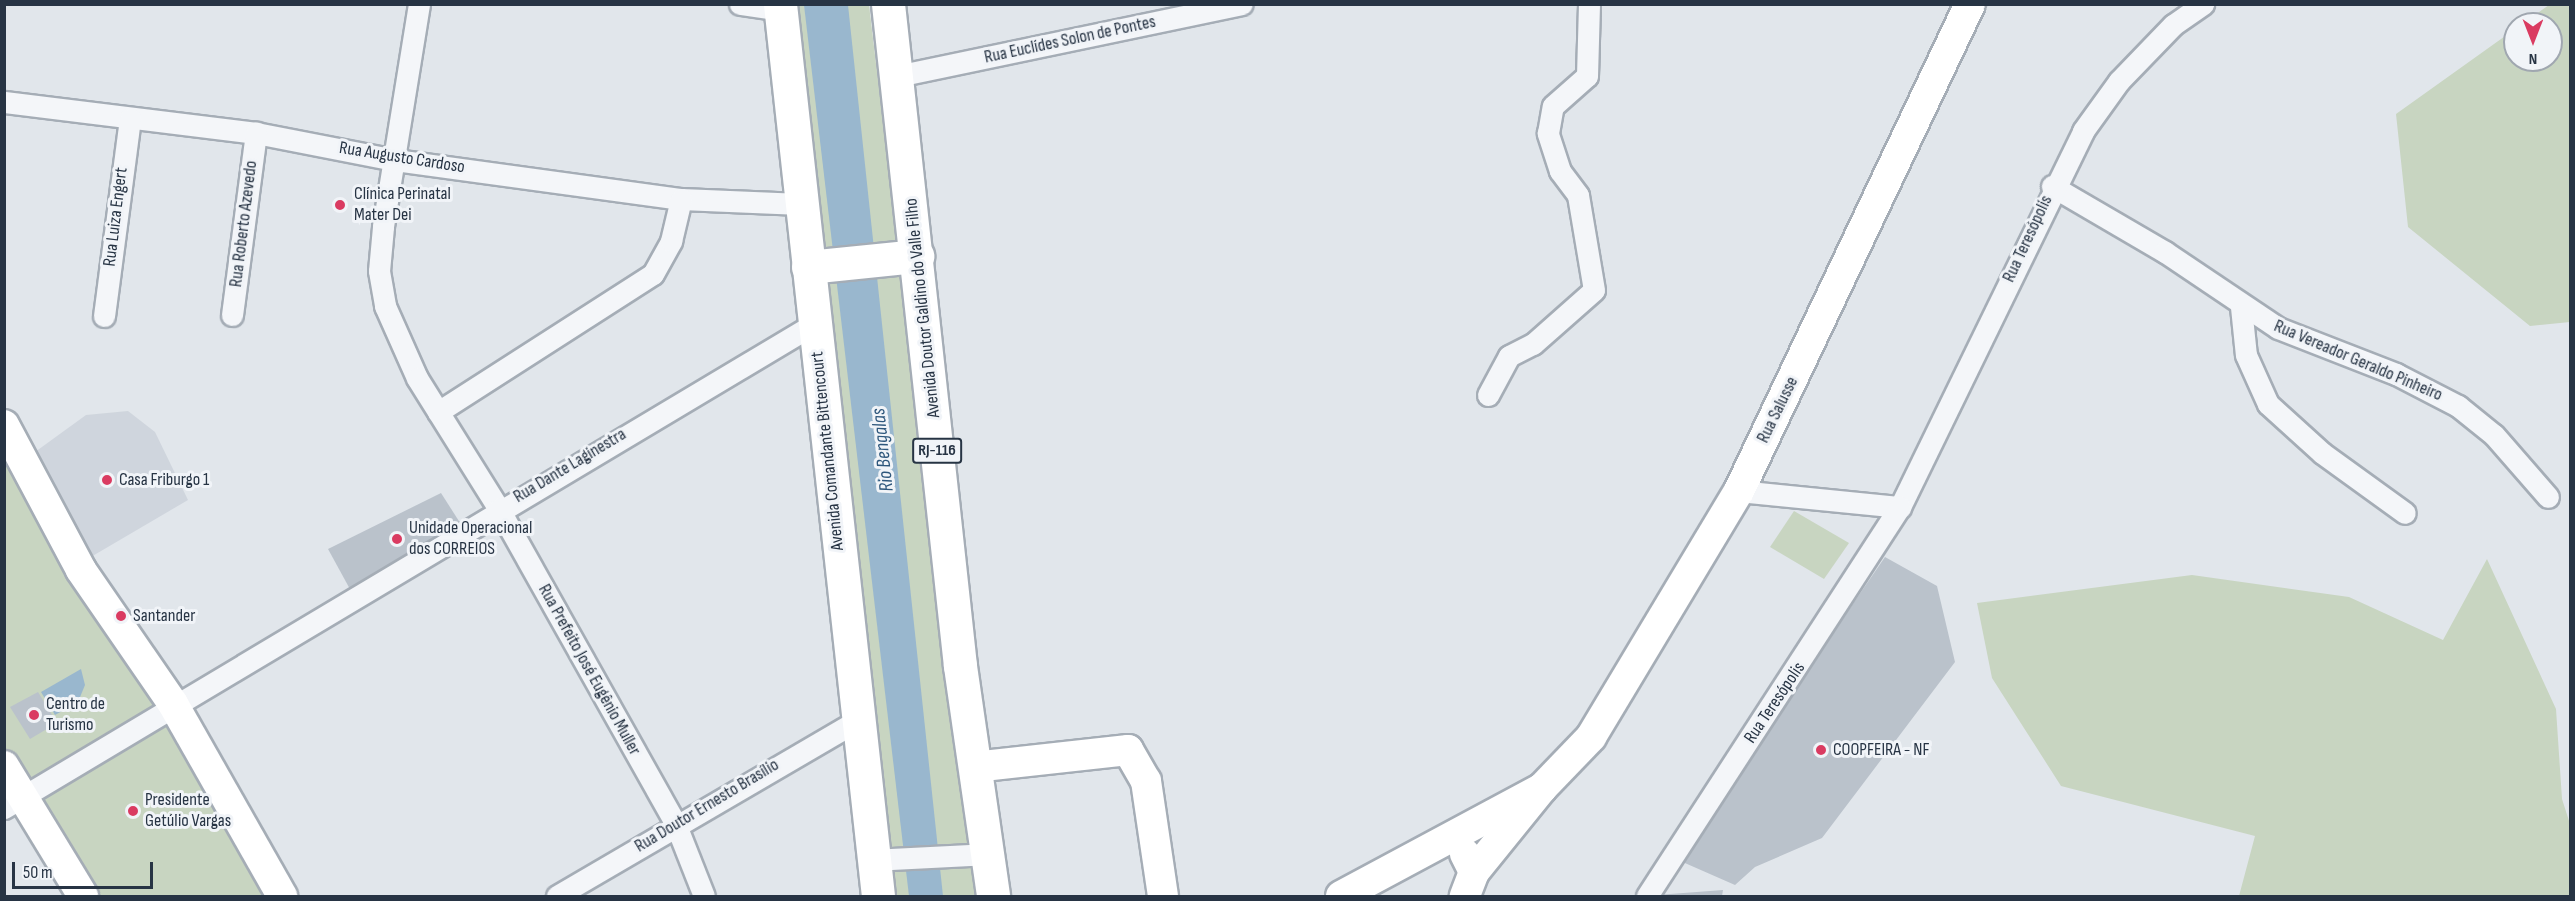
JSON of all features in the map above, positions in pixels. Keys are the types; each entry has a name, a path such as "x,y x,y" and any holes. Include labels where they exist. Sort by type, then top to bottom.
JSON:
{"main road":[{"name":"Avenida Doutor Galdino do Valle Filho","path":"888,4 897,76 906,258 974,767 989,854 993,897"},
{"name":"Avenida Comandante Bittencourt","path":"780,7 801,204 817,266 814,324 872,860 878,897"},
{"path":"817,266 906,258"}],"street":[{"path":"740,4 780,7"},
{"name":"Rua Euclídes Solon de Pontes","path":"897,76 1242,4"},
{"path":"1488,396 1509,356 1533,344 1594,290 1578,195 1560,171 1548,133 1552,106 1587,76 1589,4"},
{"name":"Rua Salusse","path":"1542,788 1578,755 1604,718 1739,491 1970,4"},
{"name":"Rua Teresópolis","path":"1647,897 1900,507 2052,186 2119,81 2173,25 2203,4"},
{"name":"Rua Prefeito José Eugênio Muller","path":"413,5 379,271 385,306 438,412 499,509 676,825 704,897"},
{"name":"Rua Augusto Cardoso","path":"4,102 256,133 395,160 681,199 801,204"},
{"name":"Rua Luiza Engert","path":"104,316 130,119"},
{"name":"Rua Roberto Azevedo","path":"232,315 256,133"},
{"name":"Rua Vereador Geraldo Pinheiro","path":"2052,186 2165,252 2241,307 2458,405 2494,435 2548,497"},
{"path":"438,412 653,274 670,241 681,199"},
{"name":"Rua Vereador Geraldo Pinheiro","path":"2241,307 2246,355 2268,404 2322,453 2405,513"},
{"name":"Rua Dante Laginestra","path":"14,802 499,509 814,324"},
{"path":"6,430 81,570 173,704 282,897"},
{"path":"1739,491 1900,507"},
{"name":"Rua Doutor Ernesto Brasílio","path":"557,897 858,720"},
{"path":"974,767 1128,750 1146,781 1163,897"},
{"path":"4,766 14,802 83,897"},
{"path":"1341,897 1448,836 1542,788"},
{"path":"1448,836 1470,884 1542,788"},
{"path":"872,860 989,854"}],"shaded area":[{"name":"Casa Friburgo 1","path":"128,411 155,432 188,500 84,561 24,460 86,415"}],"green space":[{"path":"789,5 869,5 976,896 889,896"},
{"path":"2549,5 2570,5 2570,322 2530,326 2408,227 2396,114 2503,38 2503,72 2563,72 2563,12 2539,12"},
{"path":"4,425 282,896 83,896 5,764"},
{"path":"1794,511 1849,543 1824,579 1770,547"},
{"path":"2487,559 2556,709 2562,799 2570,824 2570,896 2239,896 2255,836 2061,786 1992,678 1977,603 2192,575 2349,597 2443,640"}],"water":[{"name":"Rio Bengalas","path":"804,5 848,5 943,896 909,896"},
{"path":"81,669 85,685 78,702 55,715 41,692"}],"building":[{"name":"Unidade Operacional dos CORREIOS","path":"441,493 464,529 351,591 328,549"},
{"name":"COOPFEIRA - NF","path":"1885,557 1937,586 1955,662 1822,838 1755,867 1735,885 1678,860"},
{"name":"Centro de Turismo","path":"38,692 57,723 30,739 10,707"},
{"path":"1723,890 1722,896 1657,896 1657,895"}],"place":[{"name":"Clínica Perinatal Mater Dei","path":"340,205"},
{"name":"Casa Friburgo 1","path":"107,480"},
{"name":"Unidade Operacional dos CORREIOS","path":"397,539"},
{"name":"Santander","path":"121,616"},
{"name":"Centro de Turismo","path":"34,715"},
{"name":"COOPFEIRA - NF","path":"1821,750"},
{"name":"Presidente Getúlio Vargas","path":"133,811"}]}
